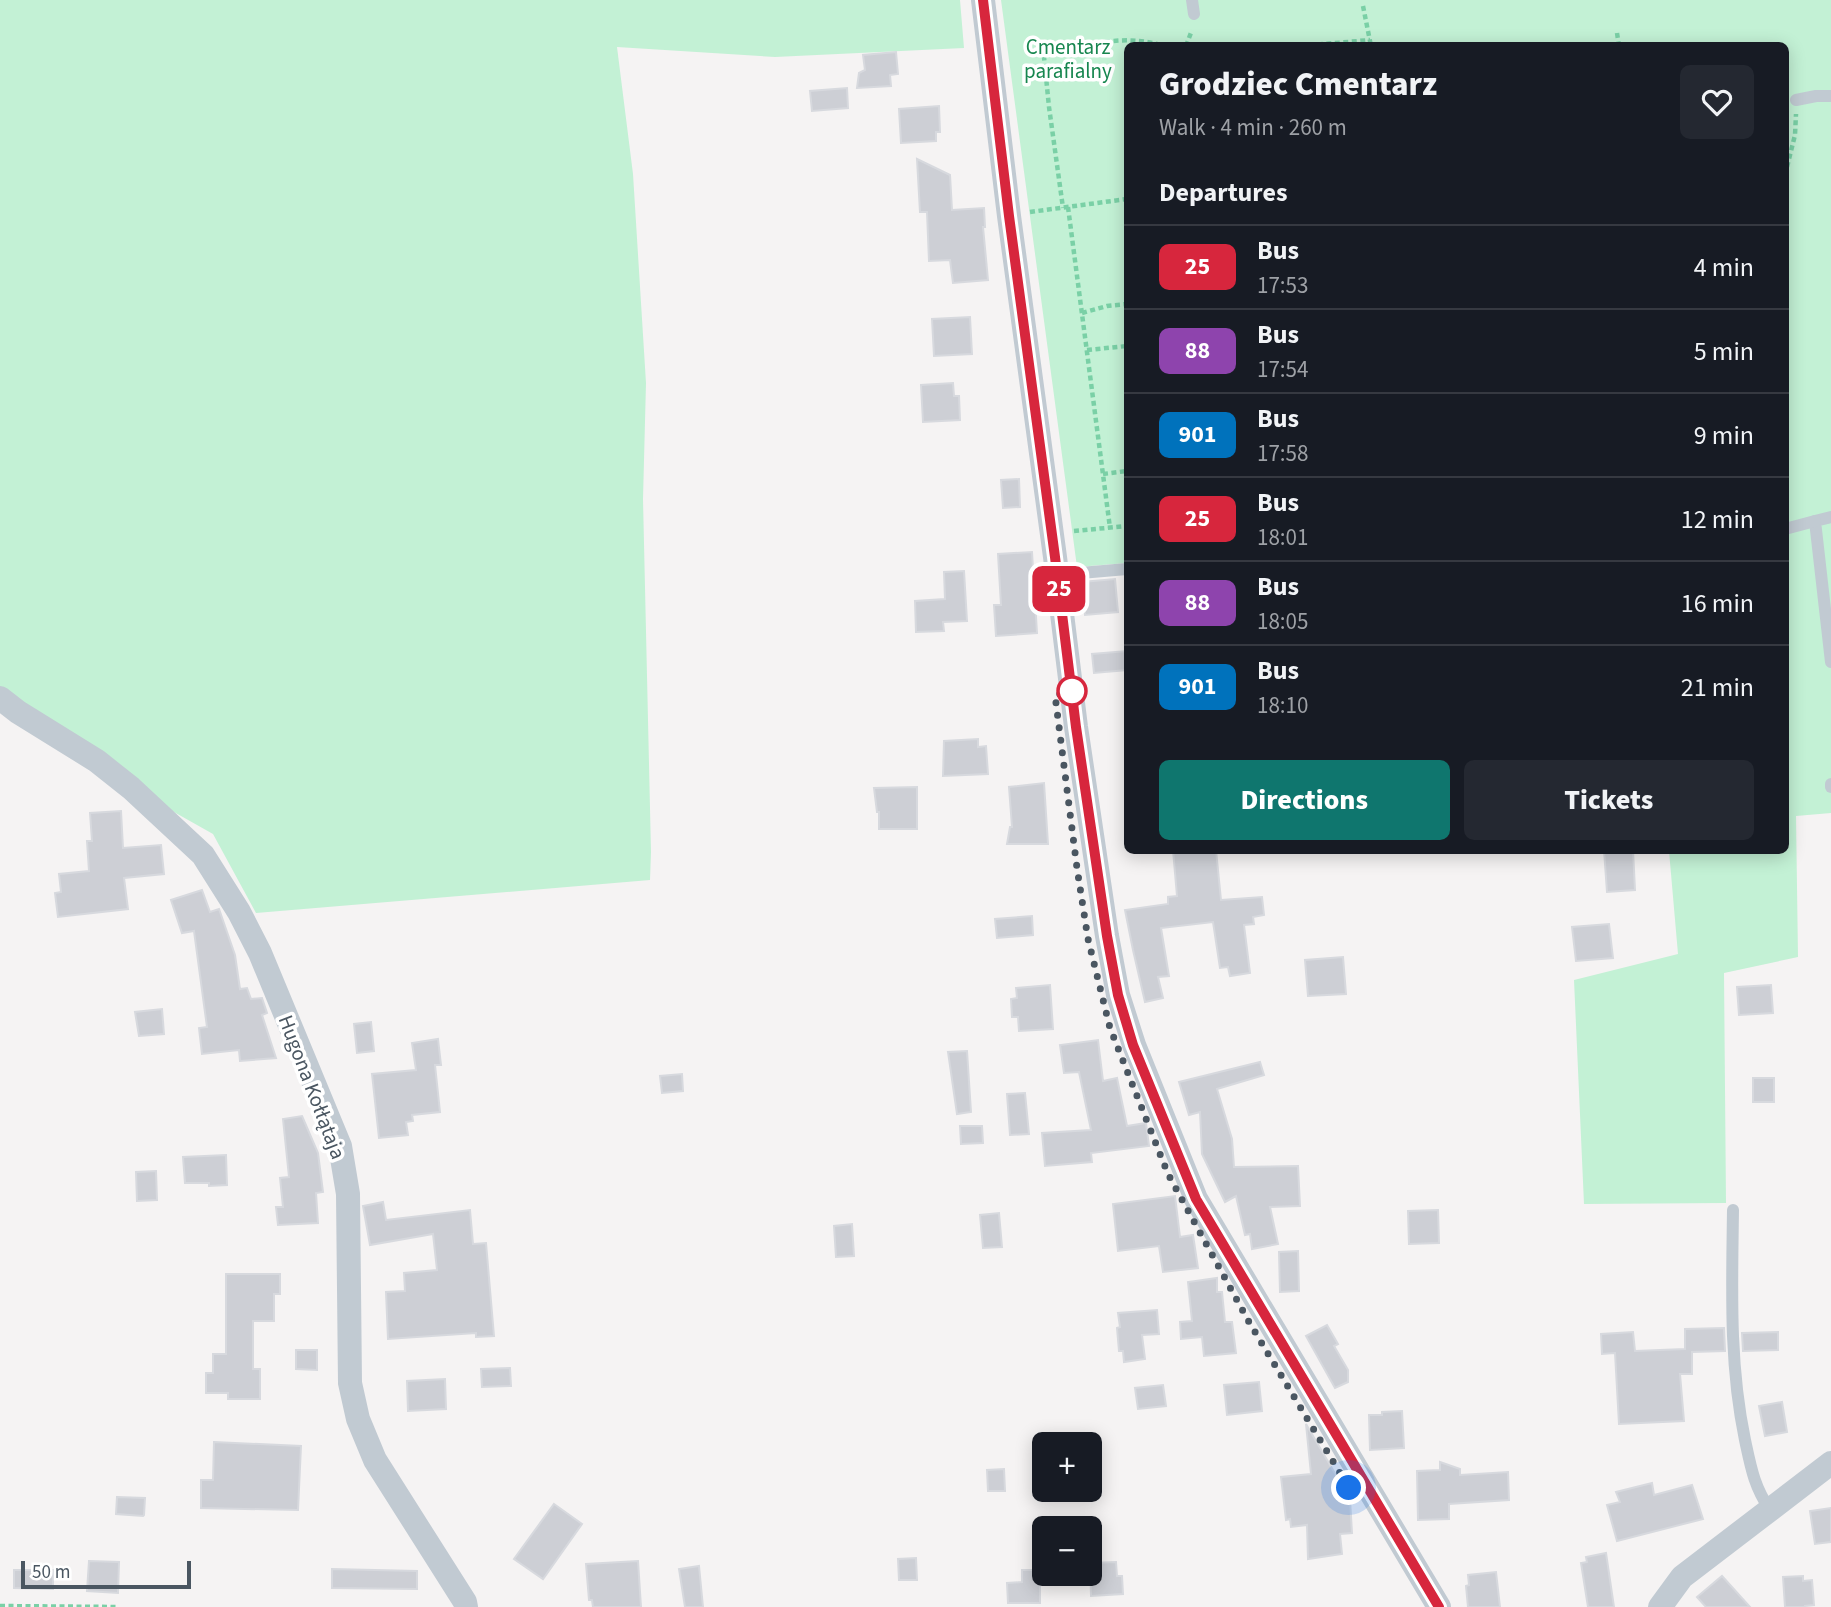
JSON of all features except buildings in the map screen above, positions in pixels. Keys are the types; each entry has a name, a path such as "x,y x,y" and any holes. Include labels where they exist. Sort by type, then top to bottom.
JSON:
{"street":[{"path":"983,0 1076,727 1118,995 1133,1045 1196,1199 1439,1607"},
{"name":"Hugona Kołłątaja","path":"0,698 97,761 131,788 203,855 239,912 260,953 340,1146 348,1194 351,1383 358,1419 375,1460 466,1607"},
{"path":"1660,1607 1682,1577 1831,1463"}],"lane":[{"path":"1192,0 1194,14"},
{"path":"1796,100 1831,96"},
{"path":"1789,528 1831,517"},
{"path":"1815,521 1831,662"},
{"path":"1057,575 1124,569"},
{"path":"1733,1210 1731,1318 1737,1405 1751,1471 1770,1510"}],"path":[{"path":"1363,6 1370,42"},
{"path":"1617,33 1618,42"},
{"path":"1105,41 1150,42"},
{"path":"1043,47 1049,107 1082,313 1110,528"},
{"path":"1789,159 1795,135 1796,100"},
{"path":"1025,214 1124,199"},
{"path":"1082,313 1124,304"},
{"path":"1087,351 1124,346"},
{"path":"1103,474 1124,471"},
{"path":"1066,532 1124,526"},
{"path":"0,1606 117,1607"}],"green space":[{"path":"0,0 960,0 964,48 775,57 617,47 633,174 646,383 643,499 650,880 256,913 213,834 39,736 0,707"},
{"name":"Cmentarz parafialny","path":"1001,0 1831,0 1831,813 1796,816 1798,957 1724,973 1726,1203 1584,1204 1574,980 1678,954 1669,854 1789,854 1789,42 1124,42 1124,563 1077,567"}],"bus line":[{"name":"25","path":"983,0 1076,727 1118,995 1133,1045 1196,1199 1439,1607"}],"route":[{"path":"1072,691 1055,695 1088,939 1110,1028 1168,1174 1249,1322 1349,1488"}]}
